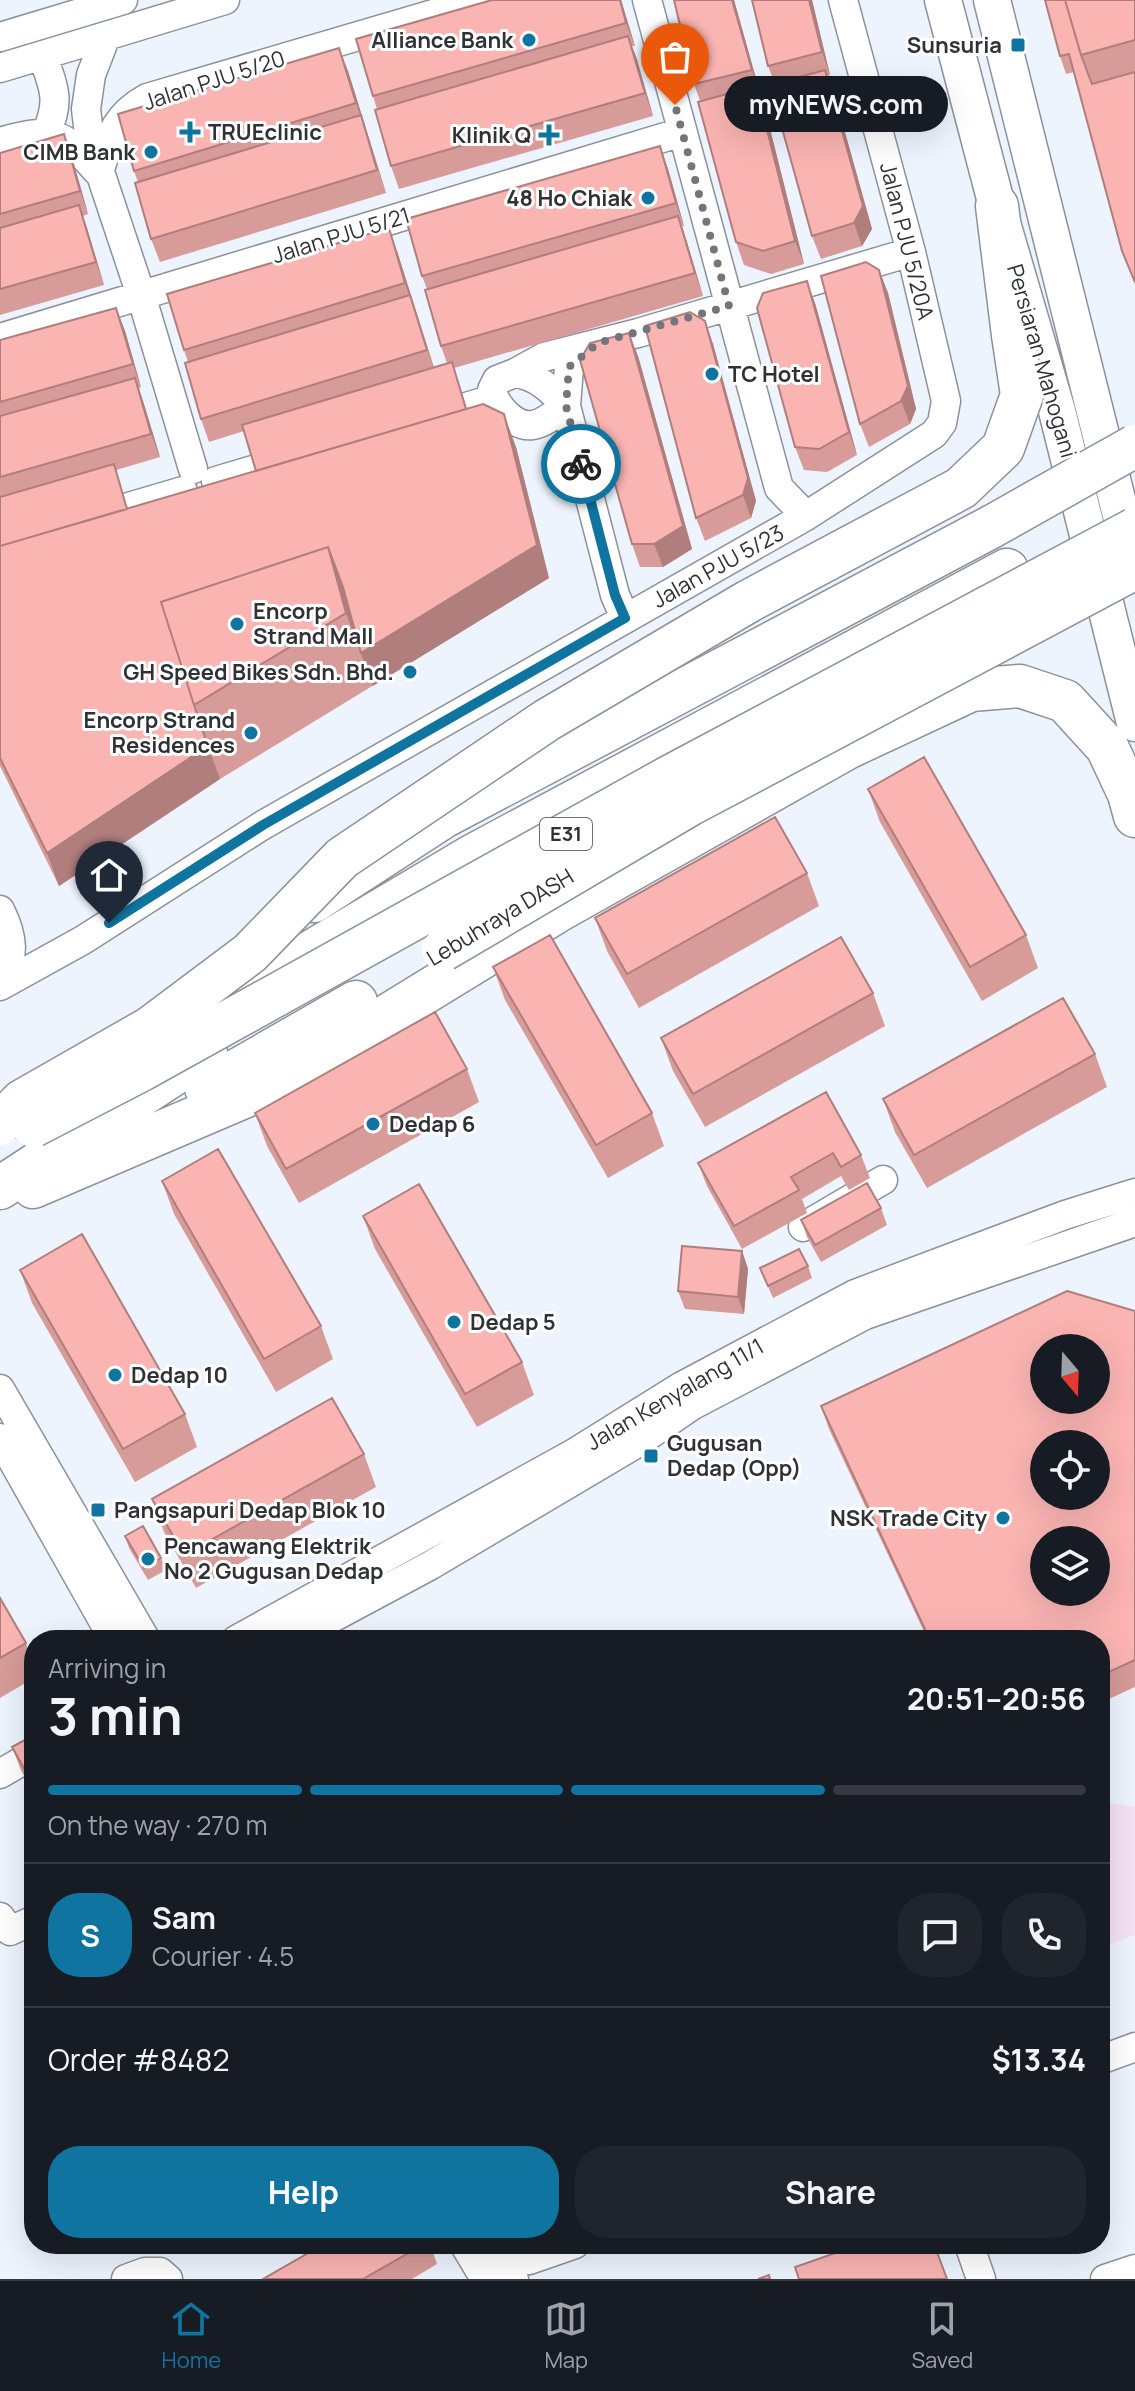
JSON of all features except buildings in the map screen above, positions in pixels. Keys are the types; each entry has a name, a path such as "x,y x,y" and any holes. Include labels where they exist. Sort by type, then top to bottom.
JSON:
{"highway":[{"path":"0,1124 22,1101 163,1018 250,953 342,858 547,720 749,601 961,488 1003,448 1022,395 997,206"},
{"path":"0,1103 445,816 991,527 1135,446"},
{"path":"0,1144 207,1013 472,856 1135,500"},
{"name":"Lebuhraya DASH","path":"0,1144 157,1061 671,776 1135,529"},
{"name":"Lebuhraya DASH","path":"11,1195 335,1014 689,805 1135,570"},
{"path":"11,1195 281,1081 569,904 849,747 971,690 1020,686 1065,701 1107,747 1129,794 1135,816"},
{"path":"11,1195 413,918 448,888 472,856"}],"main road":[{"name":"Persiaran Mahogani","path":"943,0 997,206 1057,411 1135,723"},
{"name":"Persiaran Mahogani","path":"992,0 1135,570"}],"street":[{"path":"0,37 123,0"},
{"path":"0,68 225,0"},
{"name":"Jalan PJU 5/20","path":"99,174 119,120 131,107 147,98 481,0"},
{"path":"647,0 779,488 806,516"},
{"name":"Jalan PJU 5/20A","path":"843,0 911,252 946,401 942,423 934,434"},
{"path":"106,36 91,75 86,109 90,142 141,295 197,480"},
{"path":"42,55 56,98 54,115 46,133"},
{"name":"Jalan PJU 5/21","path":"0,338 682,132"},
{"path":"0,142 46,133 71,143 99,174"},
{"path":"566,406 546,420 526,425 499,410 492,390 497,380 544,357 911,252"},
{"path":"598,343 569,367 566,406 615,595 625,618"},
{"path":"515,373 543,383 566,406"},
{"path":"406,425 493,399"},
{"name":"Jalan PJU 5/23","path":"1,985 83,940 263,825 806,516 934,434"},
{"path":"61,527 197,480 318,451"},
{"path":"5,920 45,944 63,946 83,940"},
{"path":"1,985 12,957 5,920"},
{"path":"803,1227 883,1180"},
{"name":"Jalan Kenyalang 11/1","path":"254,1630 576,1452 682,1386 855,1294 1065,1215 1135,1193"},
{"name":"Jalan Kenyalang 11/1","path":"310,1630 431,1565 639,1442 693,1405 865,1315 1135,1222"},
{"path":"0,1389 110,1630"},
{"path":"0,1438 139,1630"},
{"path":"0,1774 24,1760"},
{"path":"0,1917 10,1931 24,1925"},
{"path":"1110,2056 1135,2047"},
{"path":"478,2254 497,2268 542,2254"},
{"path":"972,2254 981,2279"},
{"path":"1105,2279 1135,2269"},
{"path":"128,2278 160,2272 168,2279"}],"shaded area":[{"path":"1110,1803 1135,1807 1135,1935 1110,1944"}],"way so far":[{"path":"581,464 566,406 569,367 598,343 729,306 675,105"}],"place":[{"name":"Alliance Bank","path":"529,40"},
{"name":"Sunsuria","path":"1018,45"},
{"name":"myNEWS.com","path":"675,105"},
{"name":"TRUEclinic","path":"190,132"},
{"name":"Klinik Q","path":"549,135"},
{"name":"CIMB Bank","path":"151,152"},
{"name":"48 Ho Chiak","path":"648,198"},
{"name":"TC Hotel","path":"712,374"},
{"name":"Encorp Strand Mall","path":"237,624"},
{"name":"GH Speed Bikes Sdn. Bhd.","path":"410,672"},
{"name":"Encorp Strand Residences","path":"251,733"},
{"name":"Dedap 6","path":"373,1124"},
{"name":"Dedap 5","path":"454,1322"},
{"name":"Dedap 10","path":"115,1375"},
{"name":"Gugusan Dedap (Opp)","path":"651,1456"},
{"name":"Pangsapuri Dedap Blok 10","path":"98,1510"},
{"name":"NSK Trade City","path":"1003,1518"},
{"name":"Pencawang Elektrik No 2 Gugusan Dedap","path":"148,1559"}],"route":[{"path":"109,923 263,825 625,618 615,595 581,464"}]}
